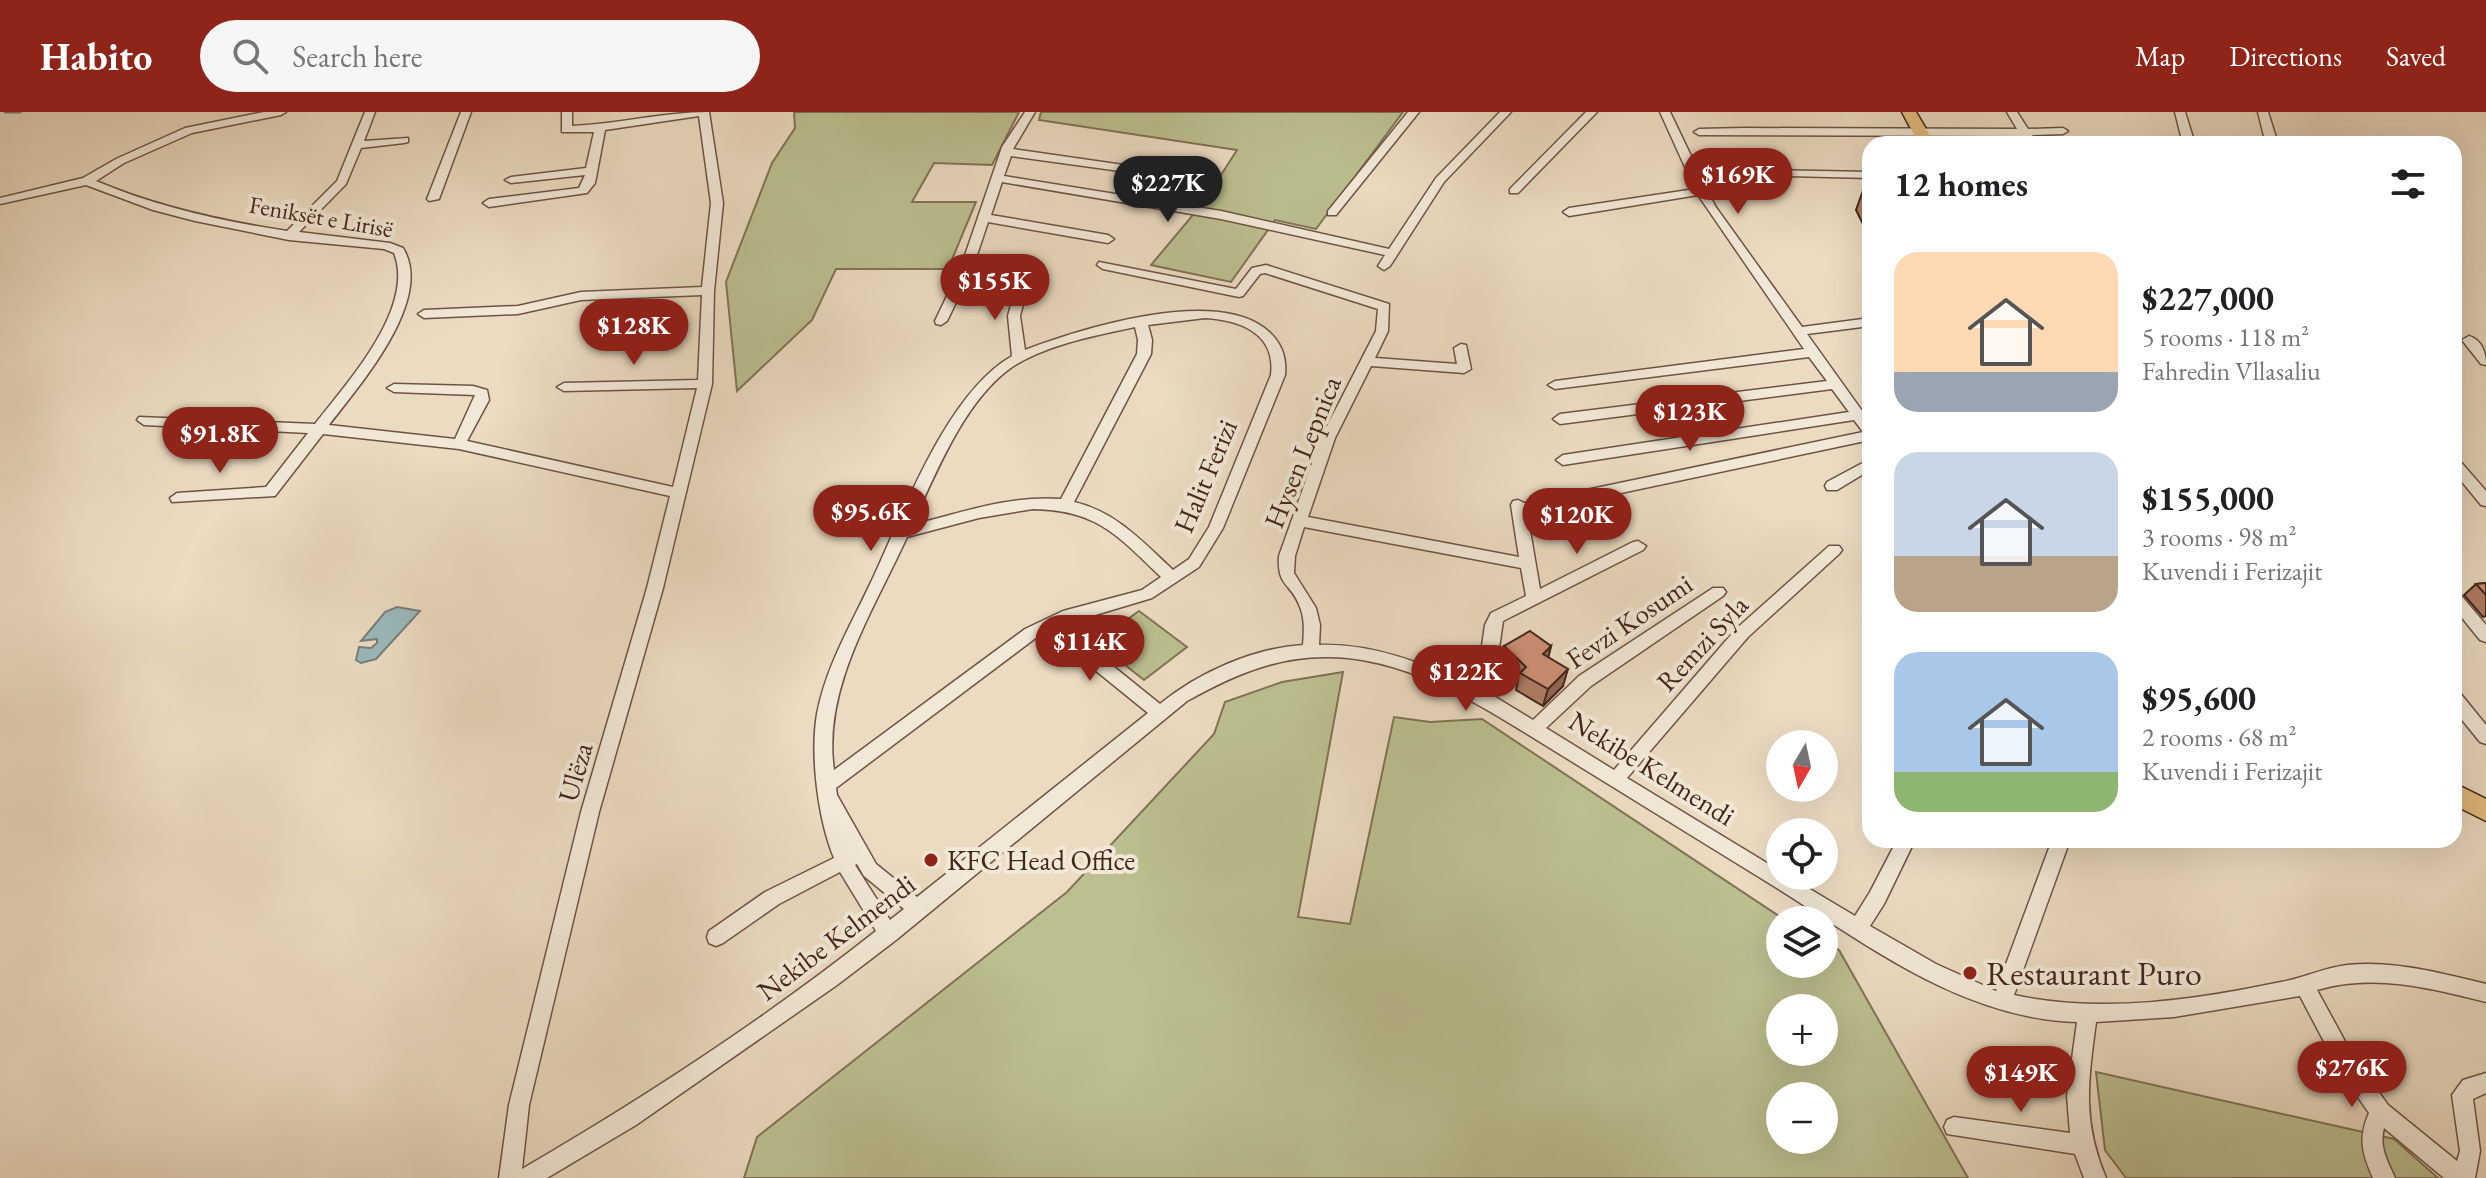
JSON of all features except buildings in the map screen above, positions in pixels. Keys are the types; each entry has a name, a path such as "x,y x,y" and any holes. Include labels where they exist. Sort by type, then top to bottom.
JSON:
{"main road":[{"path":"1909,112 1924,136"},
{"path":"2462,798 2486,811"}],"street":[{"path":"0,201 87,181 176,134 239,116 281,112"},
{"path":"289,236 336,191 370,112"},
{"path":"433,199 466,112"},
{"path":"567,112 566,130 600,128 702,112"},
{"name":"Ulëza","path":"510,1178 519,1105 580,851 655,588 705,384 716,192 702,112"},
{"path":"941,321 967,267 1008,150 1030,112"},
{"path":"1332,213 1414,112"},
{"path":"1384,266 1440,180 1506,112"},
{"path":"1514,191 1592,112"},
{"path":"1665,112 1716,216 1862,421"},
{"path":"2012,112 2027,136"},
{"path":"2180,112 2187,136"},
{"path":"2263,112 2270,136"},
{"path":"489,203 583,191 592,171 600,128"},
{"path":"1976,136 2063,131"},
{"path":"1699,132 1862,137"},
{"path":"357,145 404,140"},
{"path":"1008,150 1165,170"},
{"path":"1008,150 1200,179"},
{"path":"511,180 592,171"},
{"path":"1717,172 1862,175"},
{"path":"998,178 1221,215 1392,253"},
{"name":"Feniksët e Lirisë","path":"87,181 148,202 289,236 394,248 402,255 404,265 398,308 390,334 374,360 319,429"},
{"path":"1569,212 1704,191"},
{"path":"982,217 1108,239"},
{"name":"Hysen Lepnica","path":"1103,265 1239,293 1256,271 1266,269 1373,301 1387,311 1382,331 1328,438 1285,566 1286,574 1311,609 1311,649"},
{"path":"889,934 828,815 823,732 831,694 927,479 975,397 1000,370 1019,356 1014,316 1022,285 1011,273"},
{"path":"424,314 505,311 581,296 708,291"},
{"name":"Halit Ferizi","path":"827,789 1048,623 1147,594 1194,563 1209,543 1278,375 1280,357 1273,343 1258,329 1220,314 1193,314 1141,324 1049,345 1019,356"},
{"path":"1065,505 1144,354 1141,324"},
{"path":"1799,331 1862,324"},
{"path":"2469,340 2486,361"},
{"name":"Hysen Lepnica","path":"1366,361 1464,369 1461,348"},
{"path":"1555,385 1813,352"},
{"path":"564,387 705,384"},
{"path":"1560,419 1836,384"},
{"path":"394,388 473,390 482,393 482,400 459,444"},
{"path":"1563,460 1858,415"},
{"path":"144,420 319,429 459,444 678,493"},
{"path":"177,498 270,492 319,429"},
{"path":"1534,600 1519,507 1862,436"},
{"path":"1832,486 1862,469"},
{"path":"2462,472 2486,501"},
{"path":"902,533 1014,506 1065,505 1106,520 1172,578"},
{"path":"1299,521 1529,564"},
{"path":"1483,698 1493,625 1505,611 1534,600 1638,546"},
{"name":"Remzi Syla","path":"1616,779 1733,642 1834,550"},
{"name":"Fevzi Kosumi","path":"1536,728 1585,681 1718,592"},
{"path":"2462,607 2486,636"},
{"path":"1048,623 1158,712"},
{"name":"Nekibe Kelmendi","path":"527,1178 638,1112 830,979 919,910 1158,712 1201,683 1240,664 1271,654 1311,649 1377,657 1436,676 1483,698 1857,929 1944,978 2002,1001 2088,1011 2163,1009 2305,986 2347,974 2416,977 2486,993"},
{"path":"2462,708 2486,737"},
{"path":"1857,929 1877,898 1902,848"},
{"path":"2002,1001 2058,848"},
{"path":"851,859 919,910"},
{"path":"716,937 772,898 851,859"},
{"path":"2305,986 2346,1063 2381,1112 2463,1178 2470,1151 2462,1095 2470,1087 2486,1083"},
{"path":"2088,1011 2076,1112 2083,1145 2095,1178"},
{"path":"2381,1112 2369,1137 2372,1154 2384,1178"},
{"path":"1954,1127 2083,1145"}],"green space":[{"path":"794,112 1019,112 992,165 934,163 912,202 976,202 948,269 836,269 812,320 737,391 726,282 772,163 795,128"},
{"path":"1041,112 1403,112 1316,229 1275,220 1231,282 1151,265 1203,203 1237,150 1039,120"},
{"path":"1139,611 1187,647 1144,680 1096,642"},
{"path":"1343,672 1298,917 1350,924 1394,717 1430,722 1482,719 1766,907 1766,978 1838,978 1839,950 1968,1178 744,1178 757,1137 1067,892 1214,734 1225,702 1282,682"},
{"path":"2096,1072 2394,1139 2438,1178 2126,1178 2105,1150"}],"water":[{"path":"397,607 420,611 376,659 361,663 356,660 359,647 371,648 377,639 361,641 385,612"}],"waterway":[{"path":"5,112 20,112"}],"place":[{"name":"KFC Head Office","path":"931,860"},
{"name":"Restaurant Puro","path":"1970,973"}]}
